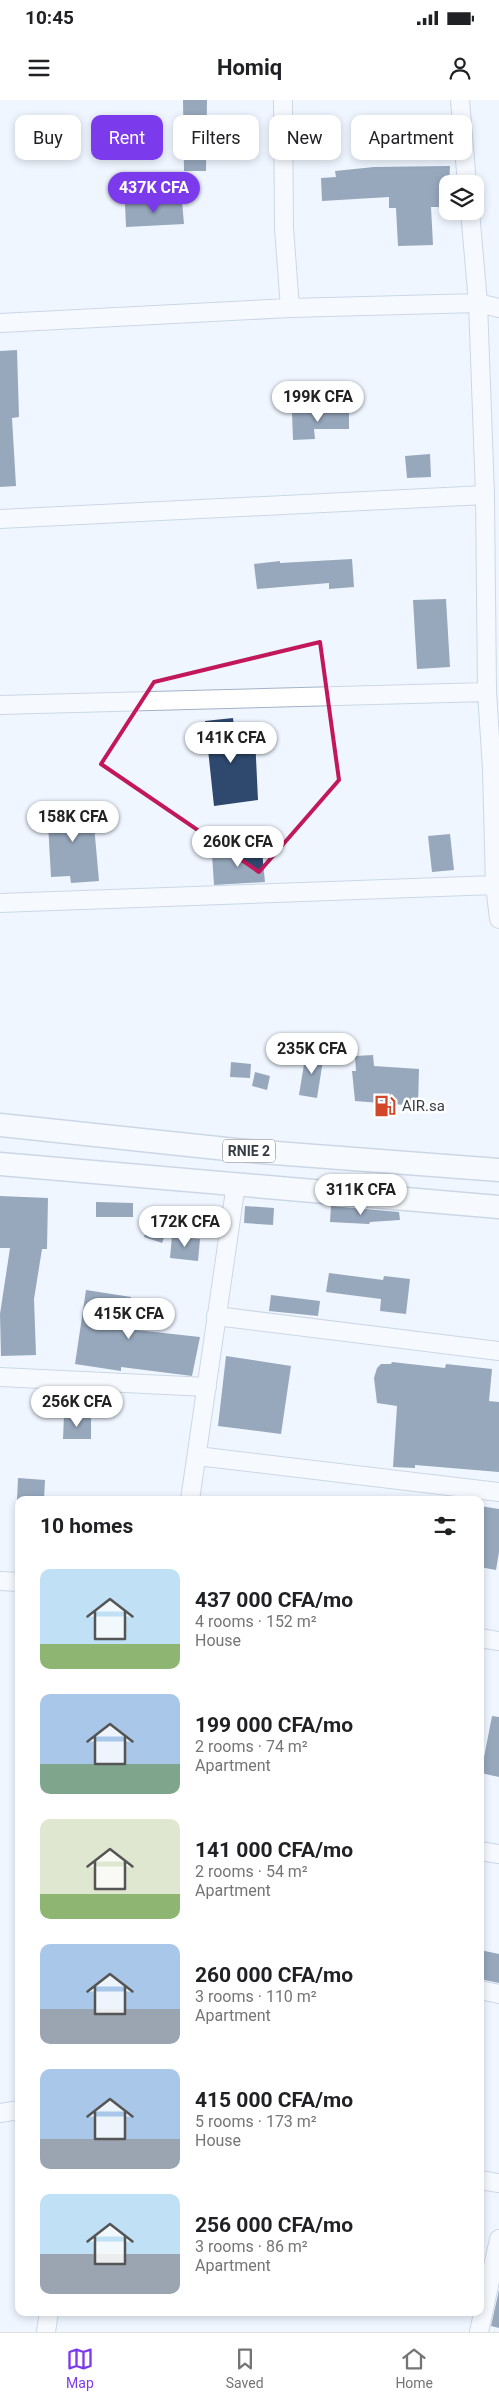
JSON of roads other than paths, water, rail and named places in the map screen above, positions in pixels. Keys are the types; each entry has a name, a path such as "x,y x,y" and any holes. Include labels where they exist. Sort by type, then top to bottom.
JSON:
{"main road":[{"name":"RNIE 2","path":"0,1125 236,1150 499,1170"},
{"name":"RNIE 2","path":"0,1164 499,1207"}],"street":[{"path":"283,100 284,228 290,308"},
{"path":"460,100 467,175"},
{"path":"471,220 478,303 485,495 487,692 496,769 495,885 499,919"},
{"path":"0,323 290,308 478,303 499,308"},
{"path":"0,519 485,495"},
{"path":"0,705 487,692"},
{"path":"0,903 495,885"},
{"path":"191,1496 236,1184"},
{"path":"216,1316 499,1351"},
{"path":"0,1377 207,1387"},
{"path":"197,1456 499,1492"},
{"path":"0,1581 15,1582"},
{"path":"484,1639 499,1641"},
{"path":"484,1852 499,1854"},
{"path":"484,1991 499,1994"},
{"path":"0,2113 15,2111"},
{"path":"484,2181 499,2184"},
{"path":"484,2309 499,2239"},
{"path":"46,2332 48,2316"},
{"path":"479,2332 482,2316"}],"place":[{"name":"AIR.sa","path":"385,1106"}]}
